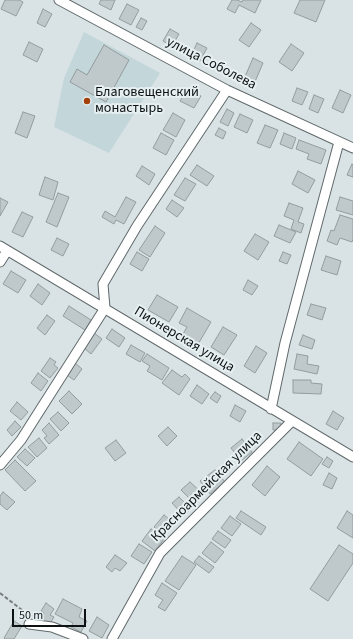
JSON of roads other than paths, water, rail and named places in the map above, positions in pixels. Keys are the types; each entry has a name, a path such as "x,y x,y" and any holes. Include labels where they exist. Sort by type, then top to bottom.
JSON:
{"street":[{"name":"улица Соболева","path":"59,0 227,90 353,148"},
{"path":"0,466 21,440 104,308 103,284 137,226 227,90"},
{"path":"271,409 285,343 339,142"},
{"path":"0,262 4,248"},
{"name":"Пионерская улица","path":"4,248 353,458"},
{"name":"Красноармейская улица","path":"112,639 160,553 292,421"},
{"path":"29,624 52,627 83,639"}],"place":[{"name":"Благовещенский монастырь","path":"87,101"}]}
